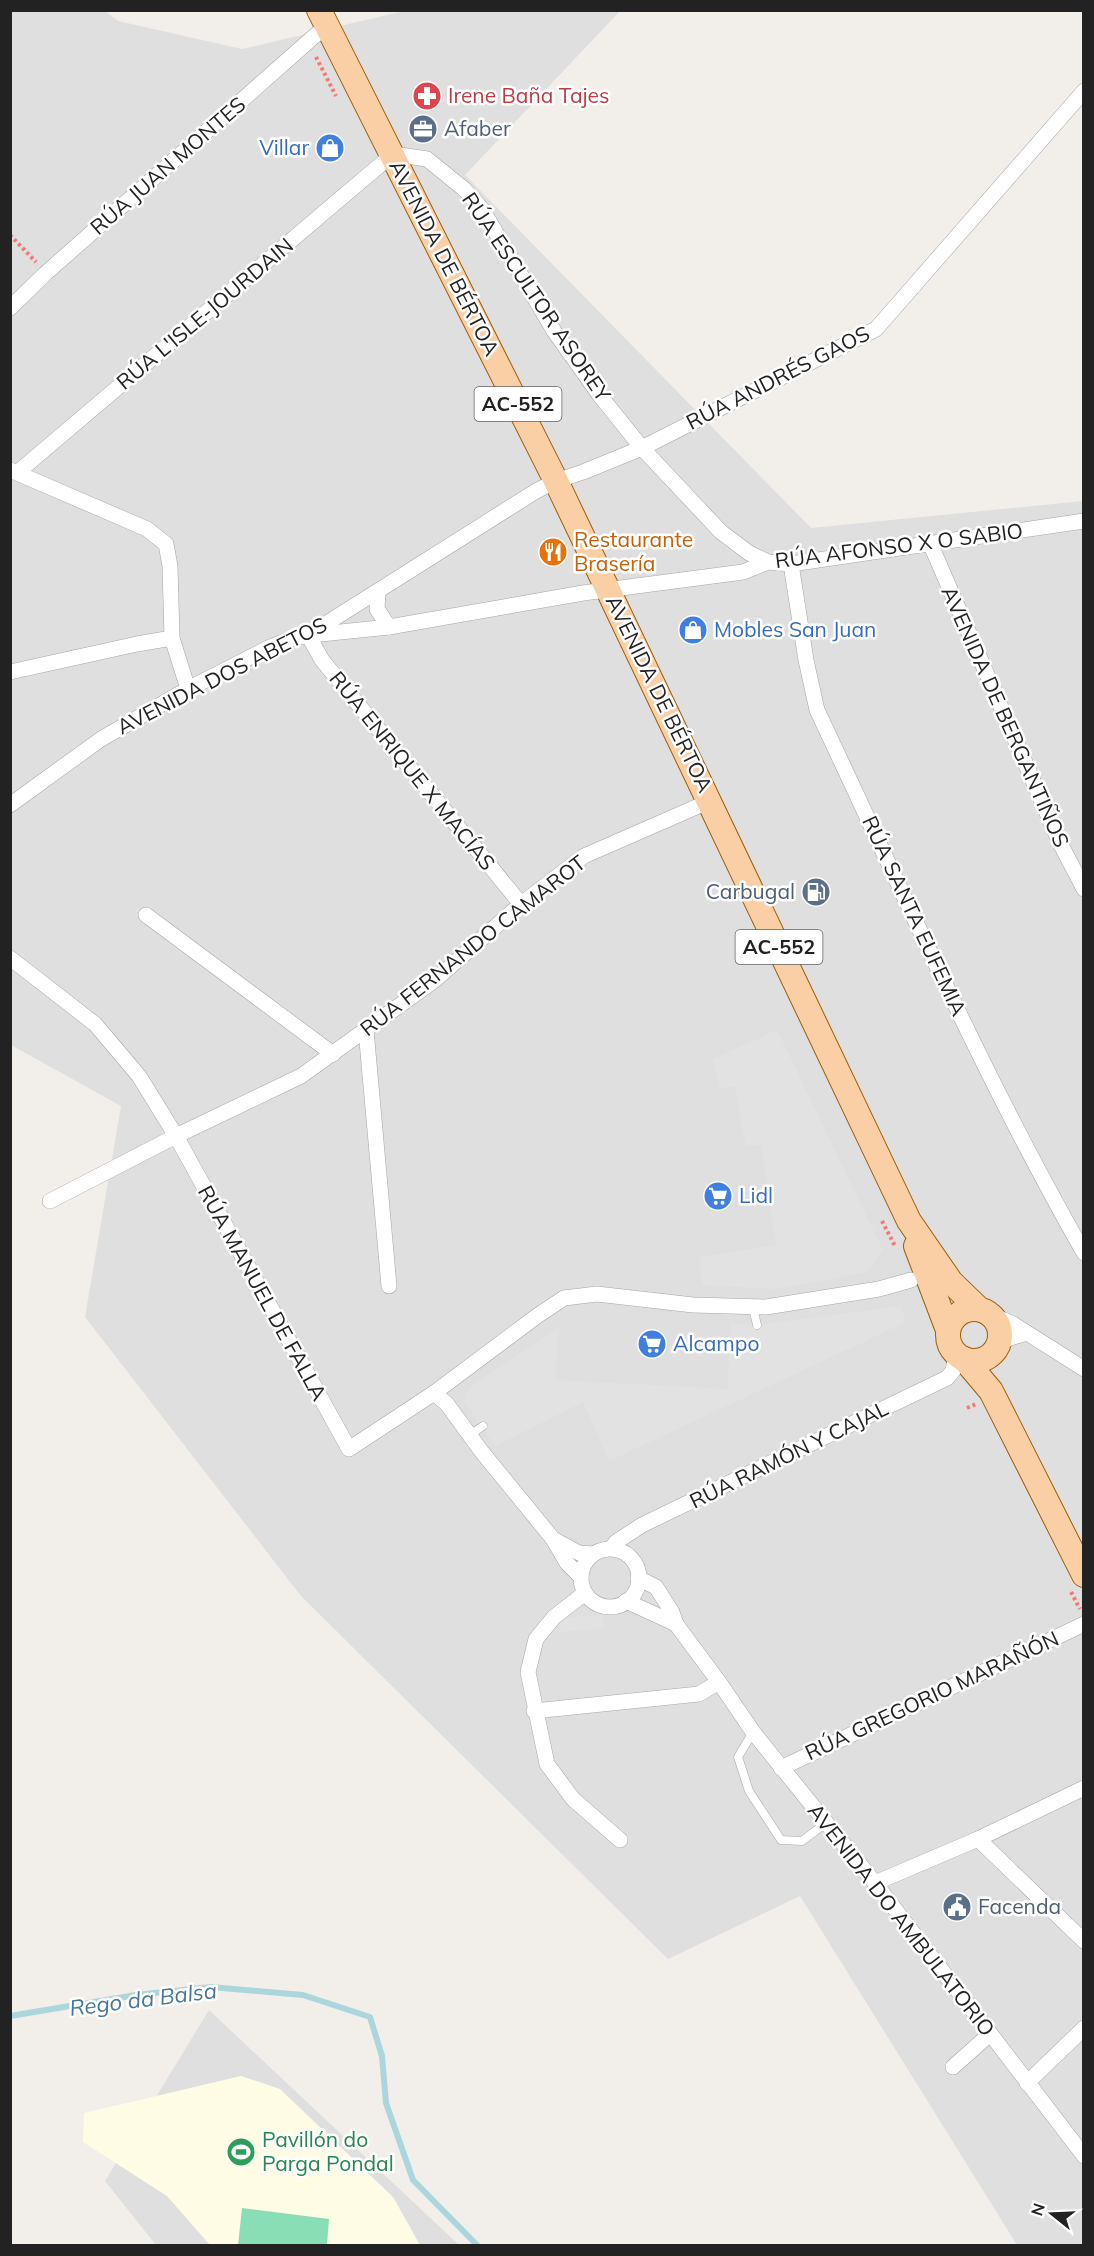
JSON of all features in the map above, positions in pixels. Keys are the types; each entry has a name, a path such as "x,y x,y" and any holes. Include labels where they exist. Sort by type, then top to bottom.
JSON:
{"main road":[{"name":"AVENIDA DE BÉRTOA","path":"323,18 556,480 909,1221 951,1281 985,1312"},
{"name":"AVENIDA DE BÉRTOA","path":"909,1221 936,1302 948,1330"},
{"path":"948,1330 956,1315 970,1308 985,1312 1000,1328 991,1391"},
{"name":"AC-552","path":"948,1330 948,1339 960,1357 991,1391 1083,1575"},
{"path":"960,1357 982,1360 997,1347"}],"street":[{"name":"RÚA JUAN MONTES","path":"10,308 323,18"},
{"name":"RÚA ANDRÉS GAOS","path":"556,480 583,472 642,448 876,329 1083,91"},
{"name":"RÚA ESCULTOR ASOREY","path":"393,154 427,159 464,189 482,209 554,331 601,397 642,448 721,532 749,553 768,562"},
{"name":"RÚA L'ISLE-JOURDAIN","path":"14,471 393,154"},
{"path":"14,471 147,529 166,544 170,566 172,639 188,689"},
{"name":"AVENIDA DOS ABETOS","path":"10,805 101,738 188,689 268,648 308,635 530,494 556,480"},
{"name":"RÚA AFONSO X O SABIO","path":"308,635 389,627 583,593 743,572 768,562 791,564 1083,521"},
{"name":"AVENIDA DE BERGANTIÑOS","path":"930,543 1060,843 1083,889"},
{"name":"RÚA SANTA EUFEMIA","path":"791,564 806,660 817,710 974,1042 1050,1194 1083,1252"},
{"path":"378,592 377,609 389,627"},
{"name":"RÚA ENRIQUE X MACÍAS","path":"308,635 322,660 521,904"},
{"path":"10,672 137,644 172,639"},
{"name":"RÚA FERNANDO CAMAROT","path":"50,1201 176,1136 301,1076 435,980 521,904 584,856 710,801"},
{"path":"146,915 333,1054"},
{"name":"RÚA MANUEL DE FALLA","path":"10,958 95,1024 139,1076 176,1136 350,1449 434,1393"},
{"path":"366,1030 388,1286"},
{"path":"911,1280 916,1246"},
{"path":"911,1280 936,1302"},
{"path":"581,1577 567,1563 553,1539 489,1461 476,1430 434,1393 564,1298 597,1294 693,1305 753,1308 830,1298 879,1289 911,1280"},
{"path":"985,1312 1027,1333 1083,1370"},
{"path":"997,1347 1010,1338 1027,1333"},
{"name":"RÚA RAMÓN Y CAJAL","path":"612,1548 616,1542 642,1526 947,1378 960,1357"},
{"path":"553,1539 579,1553 593,1554"},
{"path":"612,1548 629,1555 637,1569 637,1587 626,1601 618,1605 599,1604 585,1593 581,1577 584,1566 593,1554 602,1549 612,1548"},
{"name":"AVENIDA DO AMBULATORIO","path":"638,1578 656,1587 672,1612 676,1624 753,1732 875,1883 1083,2156"},
{"path":"585,1593 554,1617 536,1639 528,1672 534,1711 547,1764 573,1799 620,1840"},
{"name":"AVENIDA DO AMBULATORIO","path":"626,1601 676,1624"},
{"name":"RÚA GREGORIO MARAÑÓN","path":"781,1768 1083,1624"},
{"path":"534,1711 699,1694 719,1682"},
{"path":"875,1883 978,1839 1083,1788"},
{"path":"978,1839 1083,1941"},
{"path":"1027,2083 1083,2028"},
{"path":"953,2067 990,2034"}],"lane":[{"path":"753,1308 757,1325"},
{"path":"753,1732 738,1757 749,1791 781,1840 802,1841 826,1823"}],"path":[{"path":"10,235 46,273"}],"shaded area":[{"path":"10,11 105,11 118,21 242,49 404,11 620,11 465,175 811,528 1083,501 1083,2245 1017,2245 800,1896 668,1959 301,1596 85,1317 121,1106 11,1045"},
{"path":"777,1030 883,1250 868,1272 777,1289 702,1285 699,1257 776,1245 761,1145 746,1147 735,1087 720,1088 713,1059"},
{"name":"Alcampo","path":"900,1306 906,1322 609,1461 583,1402 495,1446 464,1401 470,1387 559,1328 555,1380 727,1389 731,1323 757,1325"},
{"path":"601,1615 605,1628 560,1632 559,1618"},
{"path":"209,2010 459,2245 156,2245 105,2181"},
{"path":"241,2076 280,2089 393,2197 420,2245 210,2245 167,2196 83,2142 84,2113"}],"green space":[{"path":"242,2208 329,2219 327,2245 238,2245"}],"waterway":[{"name":"Rego da Balsa","path":"10,2016 136,1995 211,1987 303,1995 370,2017 382,2056 386,2103 413,2180 478,2246"}],"place":[{"name":"Irene Baña Tajes","path":"427,96"},
{"name":"Afaber","path":"423,129"},
{"name":"Villar","path":"330,148"},
{"name":"Restaurante Brasería","path":"553,552"},
{"name":"Mobles San Juan","path":"693,630"},
{"name":"Carbugal","path":"816,892"},
{"name":"Lidl","path":"718,1196"},
{"name":"Alcampo","path":"652,1344"},
{"name":"Facenda","path":"957,1907"},
{"name":"Pavillón do Parga Pondal","path":"241,2152"}]}
